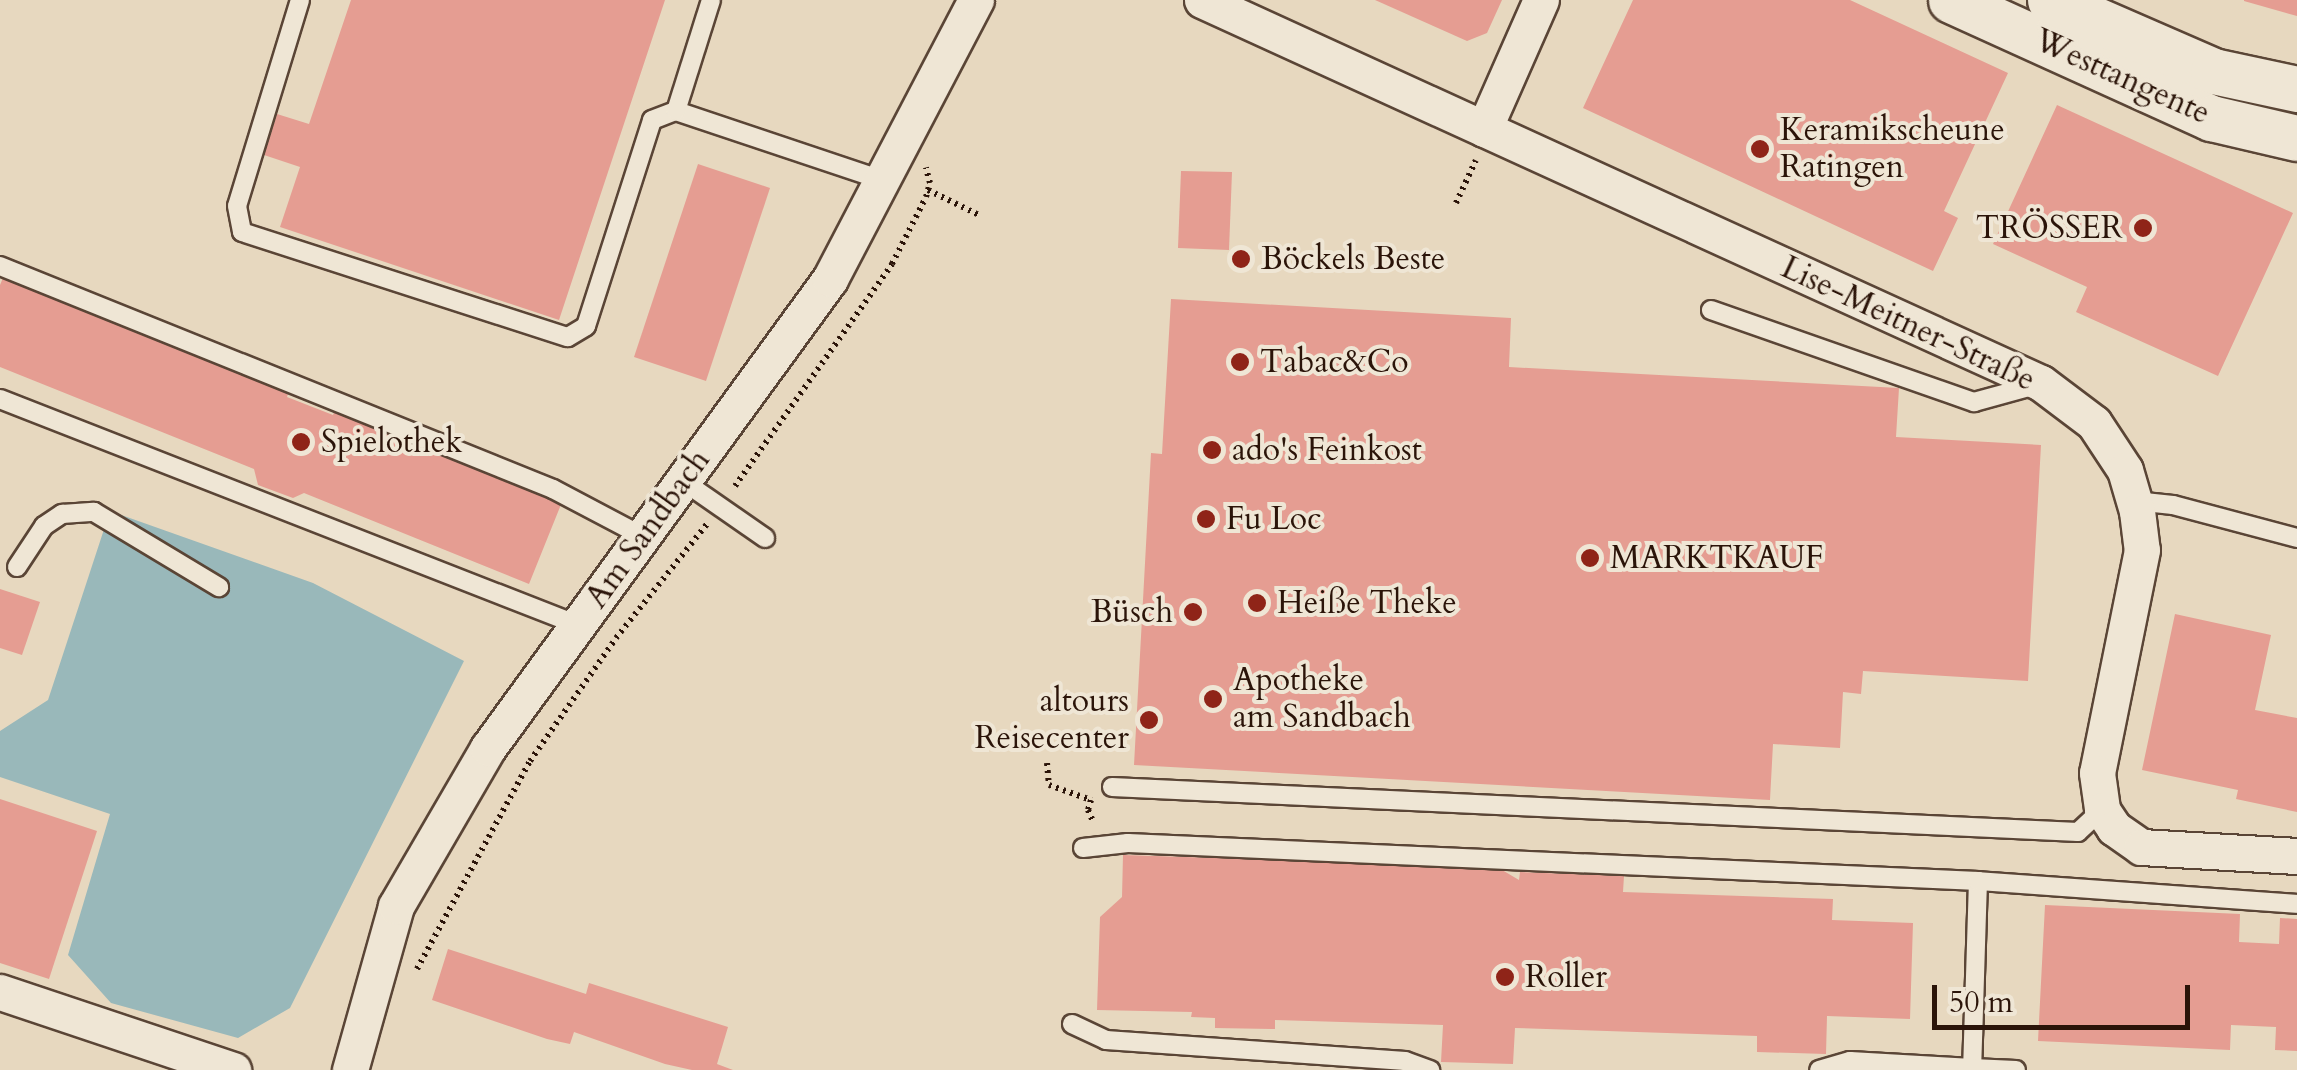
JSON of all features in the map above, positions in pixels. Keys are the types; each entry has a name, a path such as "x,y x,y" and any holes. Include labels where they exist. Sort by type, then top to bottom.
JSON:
{"street":[{"name":"Am Sandbach","path":"350,1070 396,906 488,748 830,279 976,0"},
{"name":"Lise-Meitner-Straße","path":"1202,0 2042,383 2094,423 2111,443 2135,501 2142,550 2097,773 2102,810"},
{"path":"1486,130 1542,0"},
{"name":"Westtangente","path":"1951,0 2211,118 2297,138"},
{"name":"Westtangente","path":"2050,0 2212,72 2297,89"},
{"path":"2102,810 2114,828 2141,847 2297,856"},
{"path":"0,992 233,1070"}],"lane":[{"path":"300,0 237,206 242,232 568,337 586,326 652,120 676,110 882,180"},
{"path":"676,110 711,0"},
{"path":"0,266 552,489 642,536"},
{"path":"1711,310 1974,402 2042,383"},
{"path":"0,399 578,625"},
{"path":"682,481 766,538"},
{"path":"2135,501 2173,505 2297,538"},
{"path":"17,567 44,526 62,514 94,512 219,588"},
{"path":"1112,786 2078,832 2102,810"},
{"path":"1084,848 1128,843 1978,881 2297,904"},
{"path":"1972,1068 1978,881"},
{"path":"1072,1024 1106,1040 1405,1061 1430,1070"},
{"path":"1819,1070 1850,1061 2016,1070"}],"path":[{"path":"1456,203 1486,130"},
{"path":"414,975 436,927 530,761 616,638 720,507 892,264 928,190 924,160 907,132"},
{"path":"928,190 980,214"},
{"path":"1047,763 1049,785 1091,800 1088,810 1095,827"}],"water":[{"path":"110,511 313,583 464,661 290,1008 238,1038 111,1003 68,955 110,814 0,777 0,731 48,700"}],"building":[{"path":"351,0 665,0 559,320 280,227 300,167 264,155 277,114 309,124"},
{"path":"1375,0 1502,0 1487,33 1467,41"},
{"path":"1633,0 1850,0 2008,73 1944,211 1958,218 1933,271 1583,108"},
{"path":"2244,0 2297,0 2297,16 2244,1"},
{"name":"TRÖSSER","path":"2057,105 2293,213 2218,376 2076,312 2087,287 1993,244"},
{"path":"698,164 770,188 706,381 634,357"},
{"path":"1181,171 1232,172 1229,250 1178,248"},
{"name":"Spielothek","path":"5,273 290,388 287,397 333,415 335,410 562,502 529,584 304,493 293,498 258,485 254,469 0,367 0,285"},
{"name":"MARKTKAUF","path":"1171,299 1511,318 1509,367 1899,388 1896,437 2041,445 2028,681 1863,671 1861,694 1843,692 1840,748 1773,744 1770,800 1134,765 1151,453 1162,454"},
{"path":"0,589 40,602 22,655 0,648"},
{"path":"2175,614 2271,635 2255,710 2297,718 2297,812 2236,799 2238,790 2142,770"},
{"path":"0,799 97,831 49,979 0,963"},
{"name":"Roller","path":"1123,855 1497,867 1519,880 1520,872 1624,876 1623,892 1833,899 1832,920 1913,923 1910,1019 1827,1016 1826,1054 1757,1052 1757,1036 1515,1028 1513,1064 1441,1062 1443,1025 1275,1020 1275,1029 1215,1028 1215,1018 1191,1017 1192,1012 1097,1010 1100,917 1122,897"},
{"path":"2045,905 2240,914 2239,942 2279,944 2280,918 2297,919 2297,1051 2275,1050 2276,1027 2231,1025 2230,1050 2038,1041"},
{"path":"448,949 586,994 589,983 728,1027 717,1064 733,1070 692,1070 665,1064 574,1032 570,1044 547,1039 432,1000"}],"place":[{"name":"Keramikscheune Ratingen","path":"1760,149"},
{"name":"TRÖSSER","path":"2143,228"},
{"name":"Böckels Beste","path":"1241,259"},
{"name":"Tabac&Co","path":"1240,362"},
{"name":"Spielothek","path":"301,442"},
{"name":"ado's Feinkost","path":"1212,450"},
{"name":"Fu Loc","path":"1206,519"},
{"name":"MARKTKAUF","path":"1590,558"},
{"name":"Heiße Theke","path":"1257,603"},
{"name":"Büsch","path":"1193,612"},
{"name":"Apotheke am Sandbach","path":"1213,699"},
{"name":"altours Reisecenter","path":"1149,720"},
{"name":"Roller","path":"1505,977"}]}
